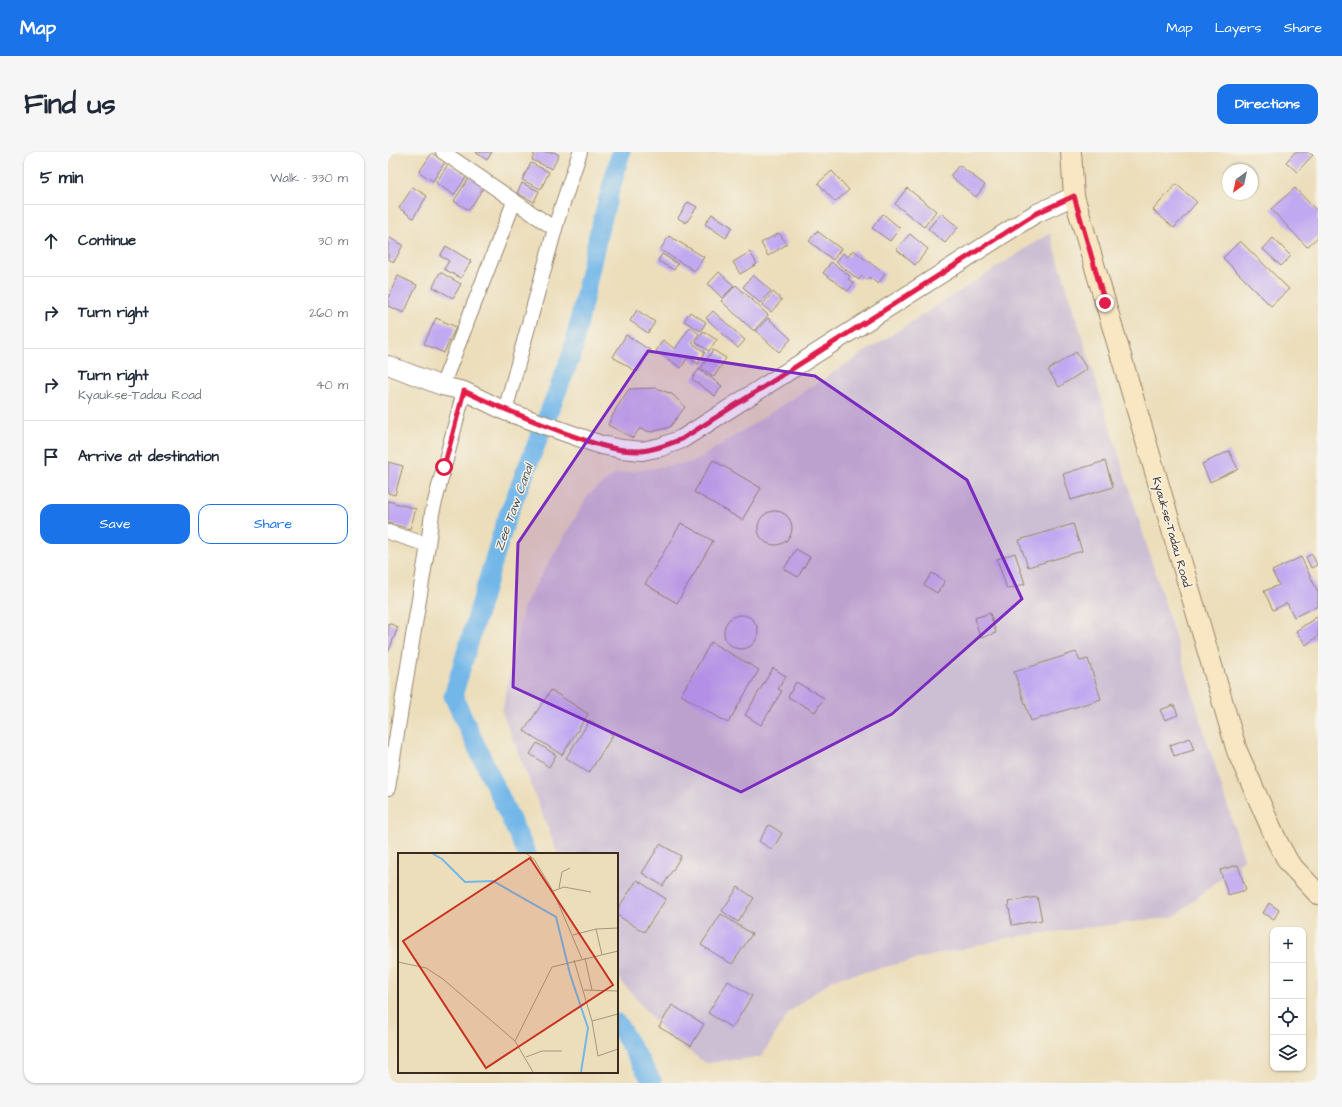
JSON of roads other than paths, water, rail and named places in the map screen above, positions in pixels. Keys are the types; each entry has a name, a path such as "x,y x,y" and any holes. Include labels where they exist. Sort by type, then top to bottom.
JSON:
{"main road":[{"name":"Kyaukse-Tadau Road","path":"1071,152 1074,196 1237,751 1277,841 1289,863 1318,894"}],"street":[{"path":"443,152 555,229"},
{"path":"506,411 555,229 580,152"},
{"path":"388,365 442,386 464,391 506,411 584,440 622,450 642,451 661,447 682,439 1035,214 1074,196"},
{"path":"442,386 514,202"},
{"path":"388,788 432,513 464,391"},
{"path":"388,532 428,545"}],"waterway":[{"name":"Zee Taw Canal","path":"527,853 453,696 505,523 572,354 598,235 621,152"},
{"name":"Zee Taw Canal","path":"618,1025 653,1083"}]}
